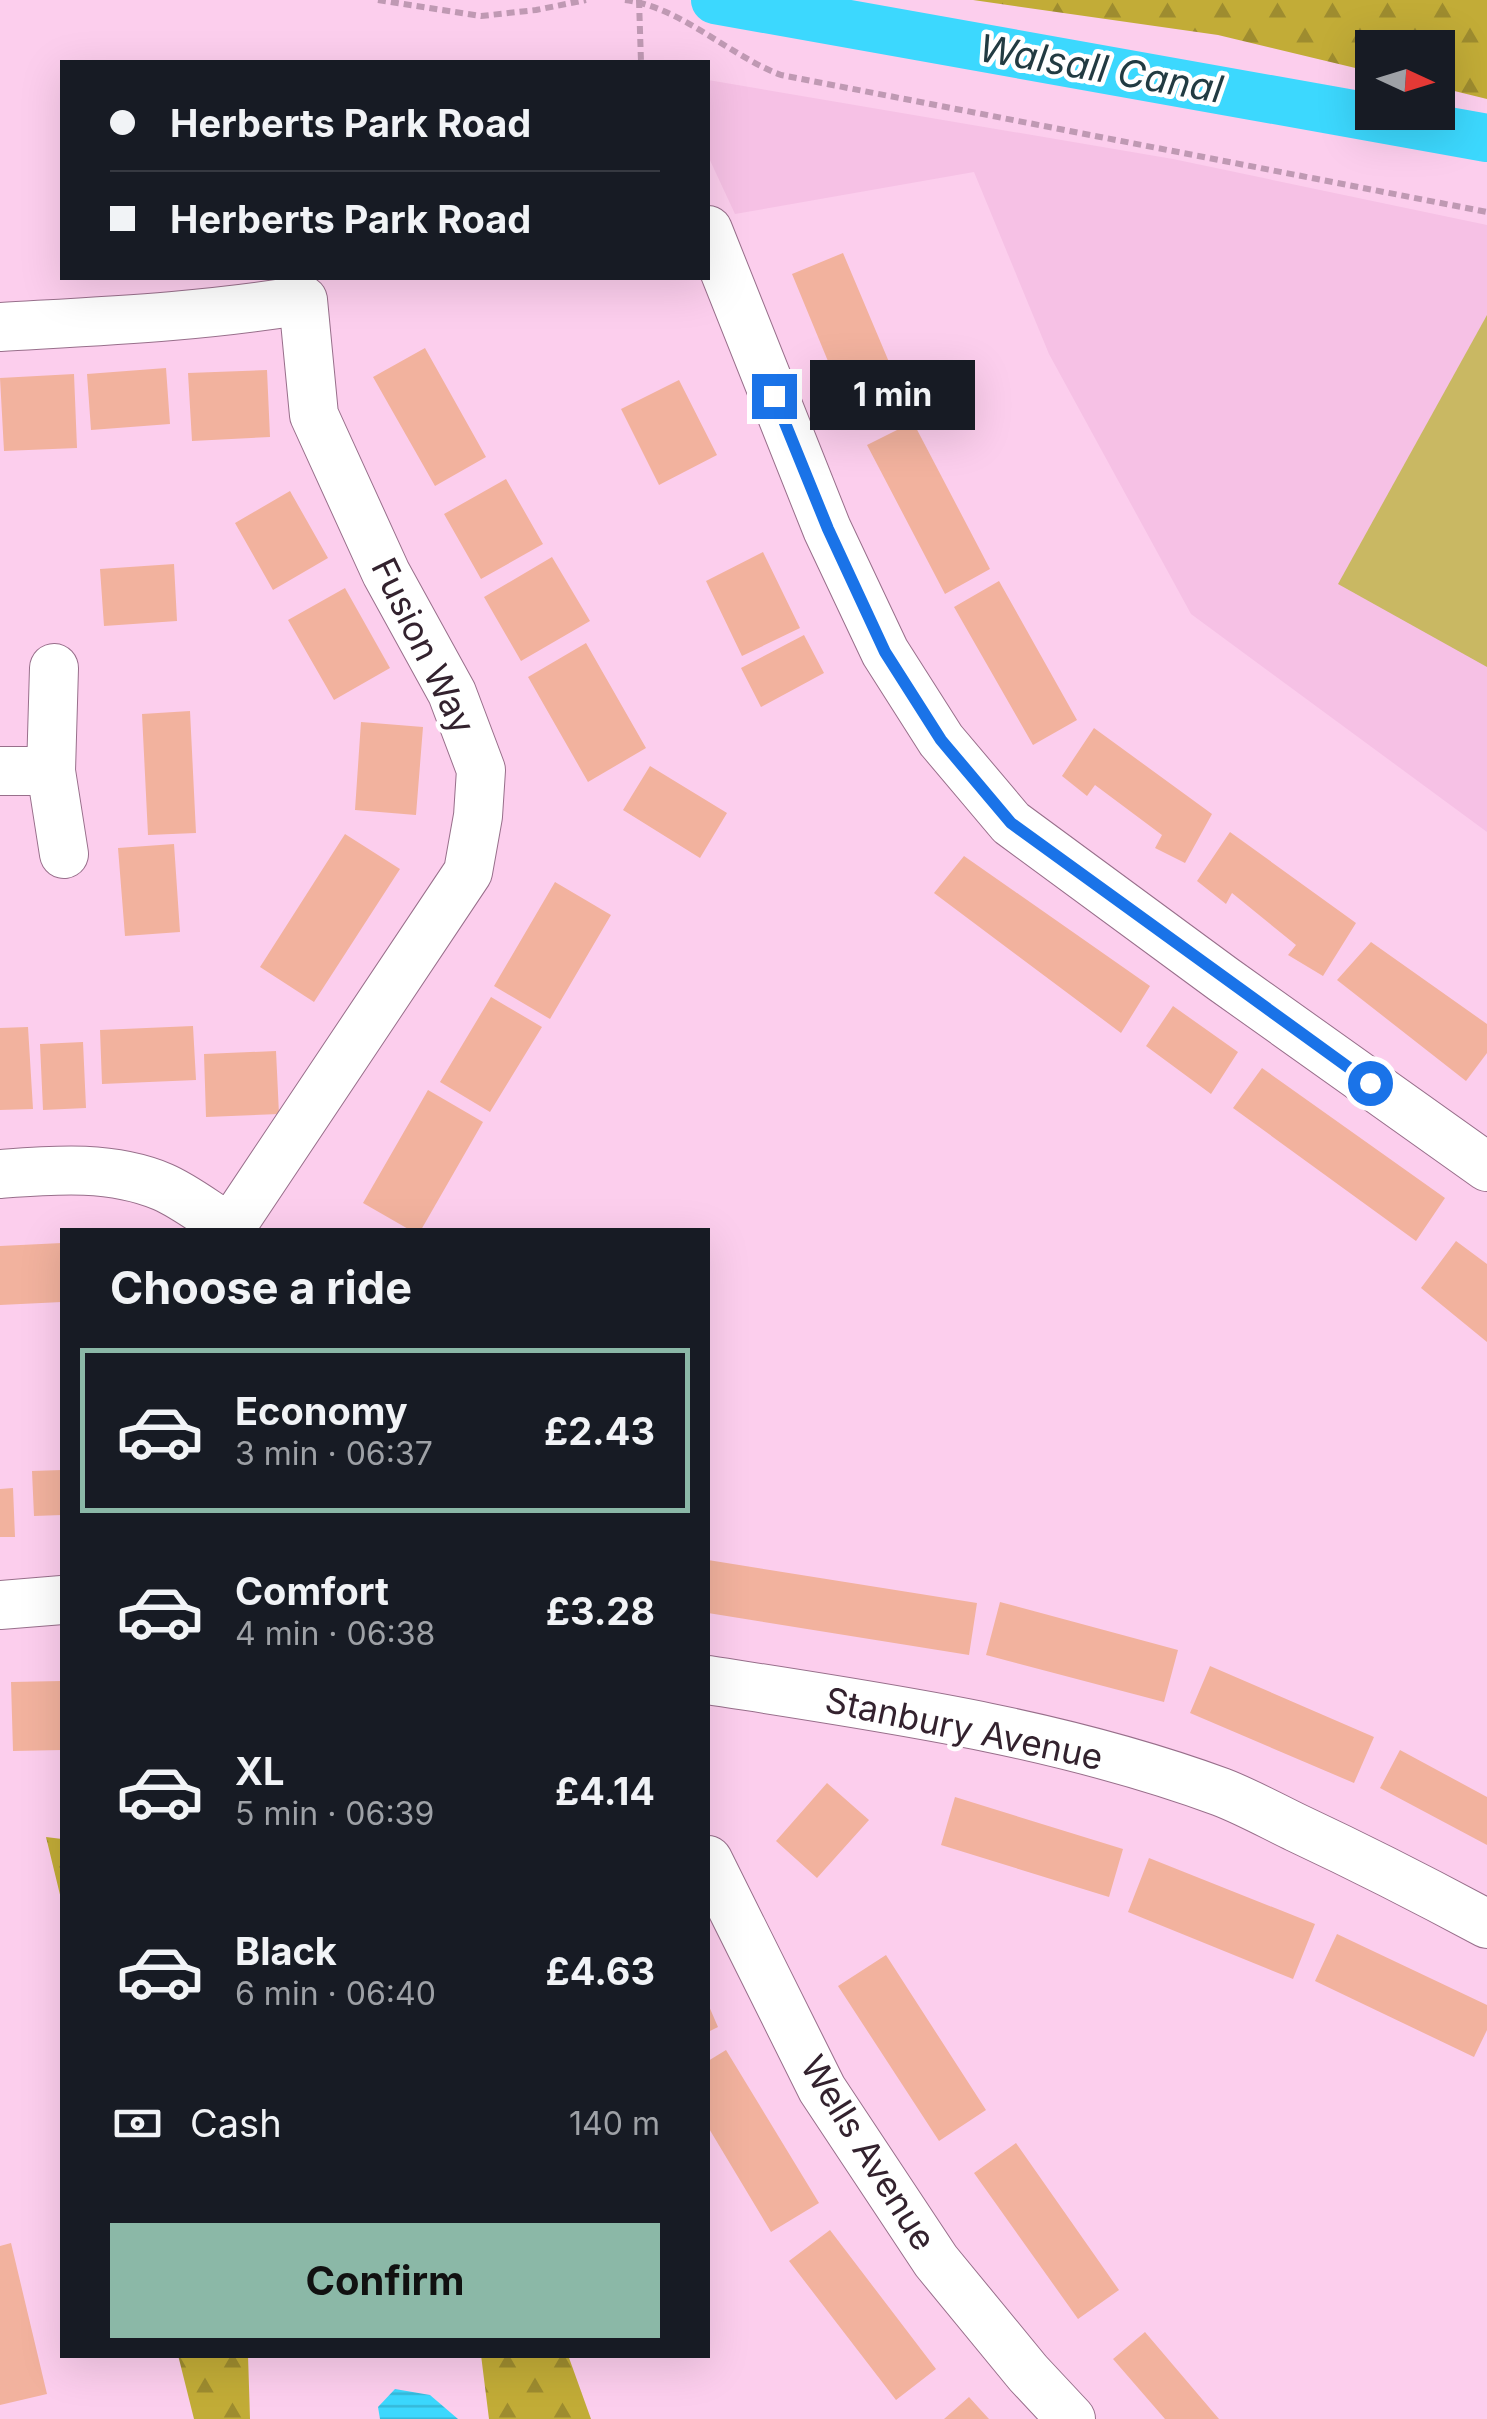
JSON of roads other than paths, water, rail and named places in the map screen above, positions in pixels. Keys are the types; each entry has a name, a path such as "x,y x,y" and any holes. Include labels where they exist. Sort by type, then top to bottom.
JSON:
{"street":[{"path":"710,235 828,529 885,652 941,740 1011,823 1487,1166"},
{"name":"Fusion Way","path":"0,327 142,320 303,300 314,415 386,573 452,693 481,770 468,872 231,1228"},
{"path":"54,668 51,771 64,854"},
{"path":"0,771 51,771"},
{"path":"0,1174 64,1169 116,1173 163,1187 228,1228"},
{"path":"0,1605 60,1600"},
{"name":"Stanbury Avenue","path":"710,1680 1032,1735 1172,1776 1240,1801 1390,1872 1487,1924"},
{"name":"Wells Avenue","path":"710,1864 822,2088 936,2261 1071,2419"}],"water":[{"path":"395,2389 430,2395 458,2419 380,2419 378,2407"}],"waterway":[{"name":"Walsall Canal","path":"715,0 1487,138"}]}
